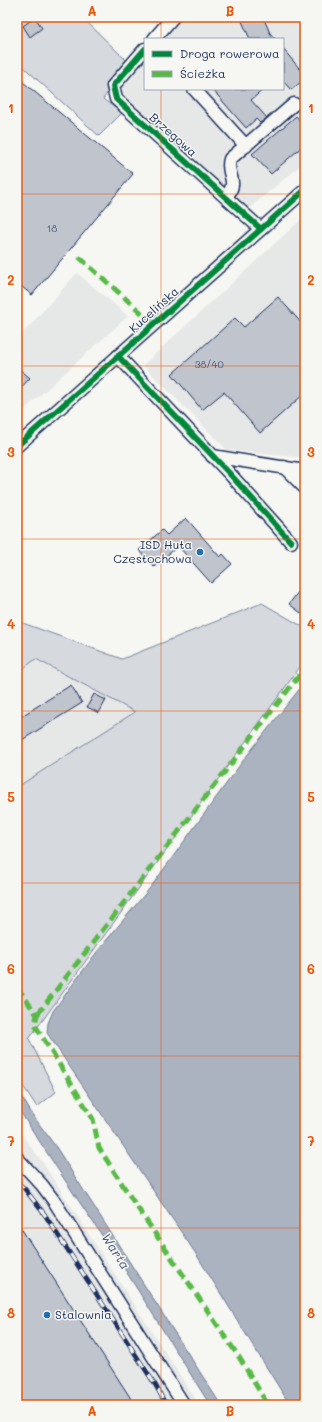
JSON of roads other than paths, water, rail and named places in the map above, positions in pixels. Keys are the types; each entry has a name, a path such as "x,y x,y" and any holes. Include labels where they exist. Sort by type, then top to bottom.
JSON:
{"street":[{"path":"155,38 173,17"},
{"name":"Brzegowa","path":"144,50 113,86 116,99 261,229"},
{"path":"195,90 246,146"},
{"path":"226,197 231,192 233,186 229,164 230,159 294,104"},
{"name":"Kucelińska","path":"17,446 305,190"},
{"path":"118,356 291,542"},
{"path":"212,456 305,471"},
{"path":"284,467 305,488"},
{"path":"17,1158 42,1185 54,1201 184,1405"}],"water":[{"path":"305,682 305,1405 290,1405 196,1254 47,1033 48,1023 53,1011 99,949 150,888 245,758"},
{"name":"Warta","path":"17,1089 34,1117 56,1147 221,1405 210,1405 122,1265 17,1107"}],"railway":[{"path":"17,1182 24,1188 45,1215 156,1386 166,1405"}],"place":[{"name":"ISD Huta Częstochowa","path":"200,552"},
{"name":"Stalownia","path":"47,1315"}]}
